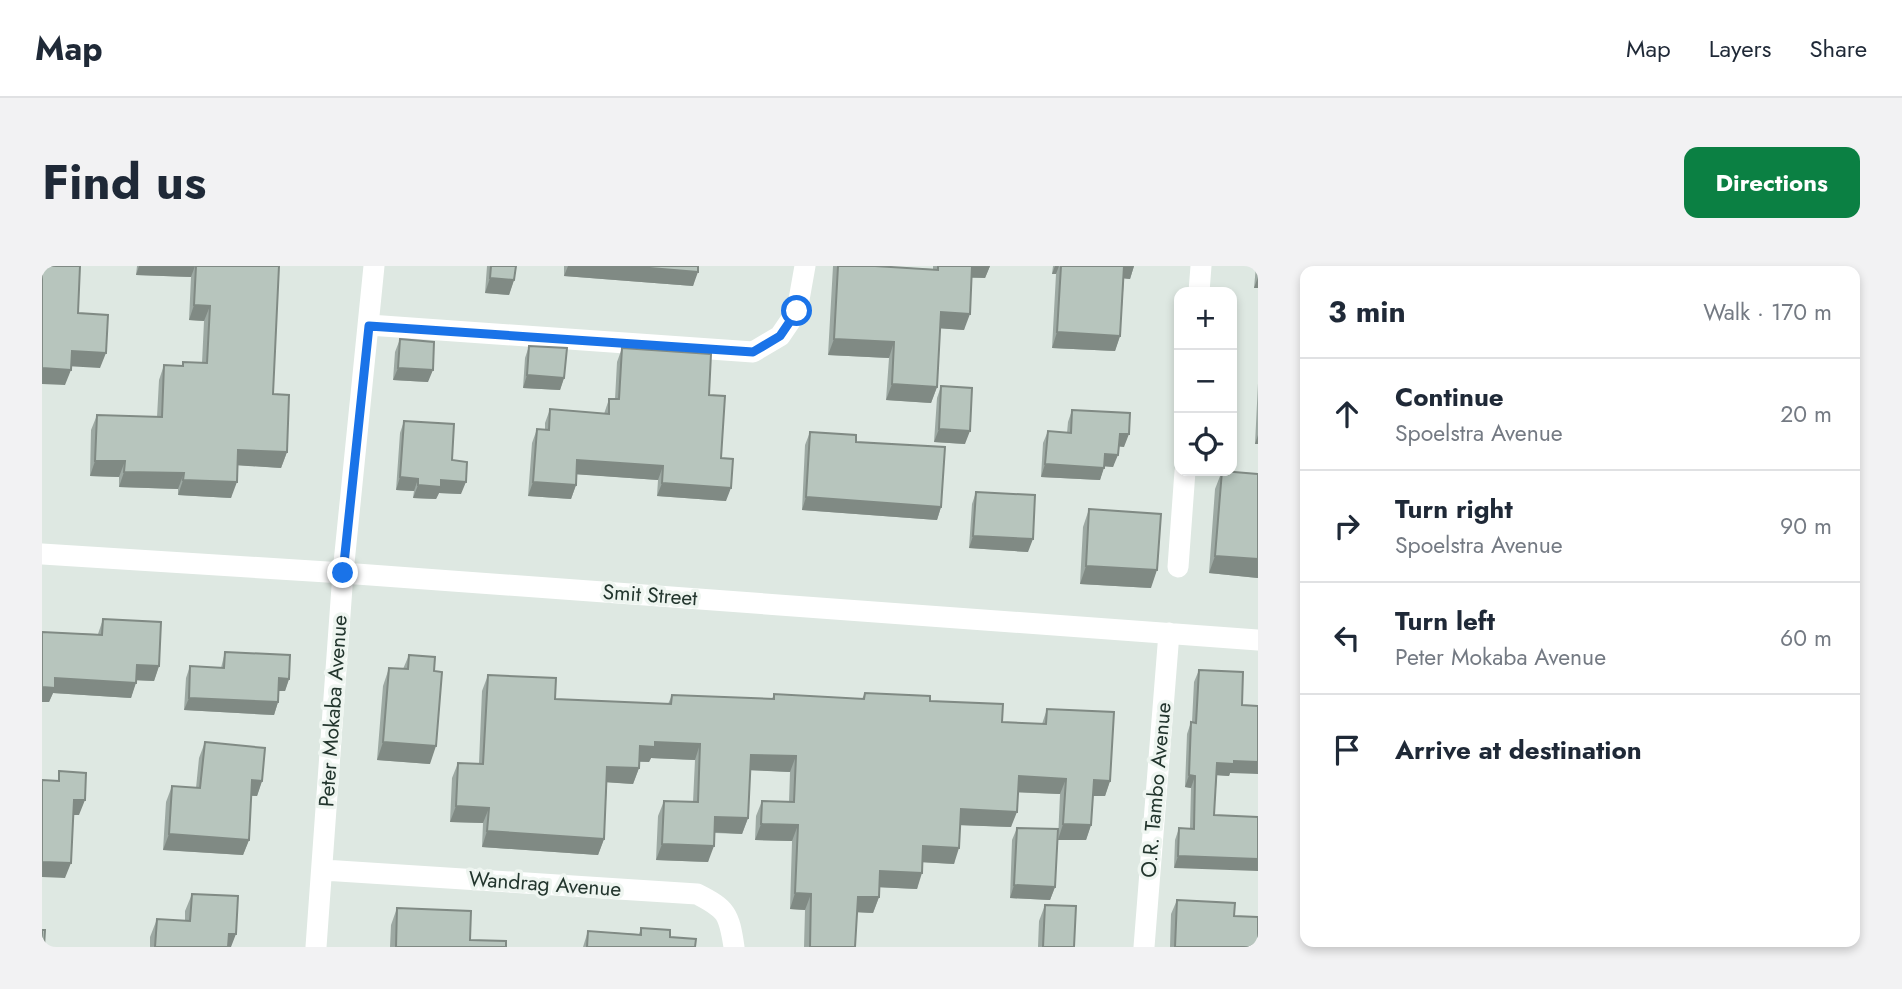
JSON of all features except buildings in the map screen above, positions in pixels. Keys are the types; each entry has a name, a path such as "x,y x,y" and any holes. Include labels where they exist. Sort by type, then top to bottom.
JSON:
{"street":[{"name":"Peter Mokaba Avenue","path":"316,947 343,573 374,266"},
{"path":"369,326 753,352 780,336 797,311 805,266"},
{"path":"1200,287 1202,266"},
{"path":"1178,567 1185,476"},
{"name":"Smit Street","path":"42,554 343,573 1258,640"},
{"name":"O.R. Tambo Avenue","path":"1144,947 1169,633"},
{"name":"Wandrag Avenue","path":"323,870 697,894 721,906 731,927 734,947"}],"route":[{"path":"343,573 369,326 753,352 780,336 797,311"}]}
